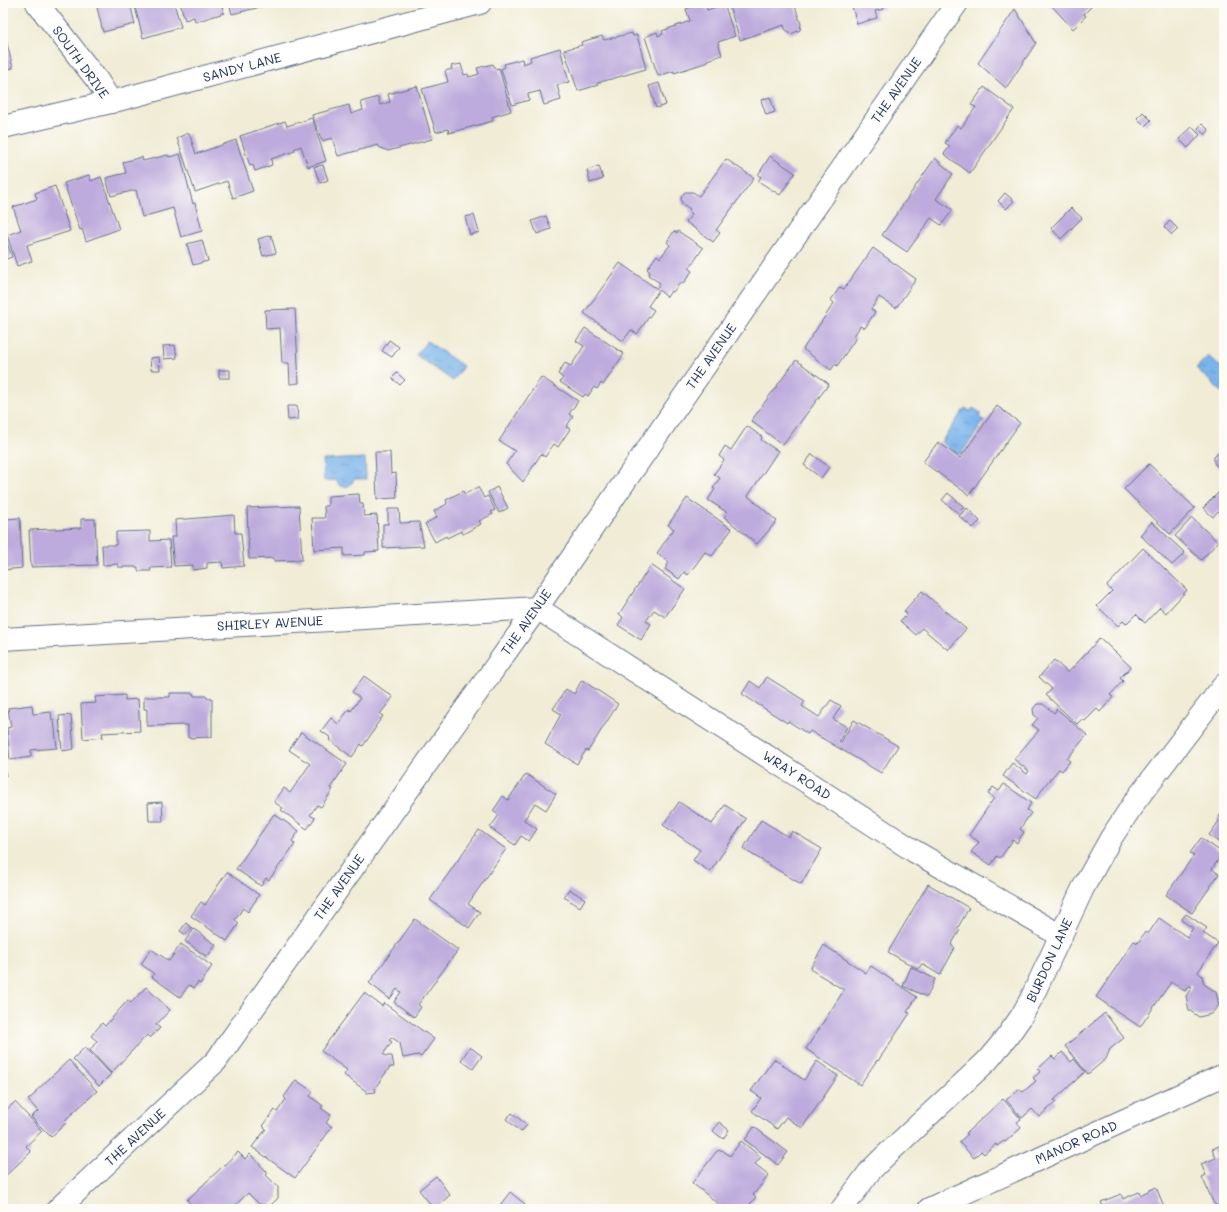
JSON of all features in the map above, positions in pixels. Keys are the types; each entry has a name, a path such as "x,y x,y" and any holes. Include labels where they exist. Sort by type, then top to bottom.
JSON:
{"street":[{"name":"SOUTH DRIVE","path":"37,3 97,80 111,102"},
{"name":"SANDY LANE","path":"3,127 111,102 480,3"},
{"name":"THE AVENUE","path":"58,1209 216,1061 537,608 956,3"},
{"name":"SHIRLEY AVENUE","path":"3,639 537,608"},
{"name":"WRAY ROAD","path":"537,608 914,851 1061,936"},
{"name":"BURDON LANE","path":"842,1209 870,1171 987,1061 1007,1037 1031,999 1083,888 1111,838 1136,800 1224,685"},
{"name":"MANOR ROAD","path":"929,1209 1224,1075"}],"water":[{"path":"427,341 463,366 453,381 416,355"},
{"path":"1208,356 1224,370 1224,394 1196,368"},
{"path":"965,408 970,411 973,408 981,413 979,417 984,421 960,455 941,442"},
{"path":"365,458 366,479 354,479 350,485 345,487 340,486 336,480 324,481 323,460"}],"building":[{"path":"96,3 130,3 135,24 103,32"},
{"path":"134,3 174,3 181,27 143,38"},
{"path":"180,3 221,3 224,13 195,22 194,17 185,20"},
{"path":"229,3 269,3 269,5 232,14"},
{"path":"705,3 707,10 724,4 735,36 718,42 722,55 707,60 708,62 674,73 674,71 658,76 645,37 657,32 658,36 663,34 662,31 690,21 686,9"},
{"path":"728,3 794,3 801,24 800,30 791,34 785,29 784,25 740,40"},
{"path":"851,3 883,3 884,9 875,11 877,18 857,24"},
{"path":"1049,3 1095,3 1084,14 1086,16 1073,29"},
{"path":"1015,9 1036,43 1006,88 978,63"},
{"path":"3,27 13,68 3,70"},
{"path":"632,33 633,36 637,35 646,69 597,83 598,85 578,91 564,50 582,45 581,42 602,36 604,40"},
{"path":"560,48 569,82 557,85 561,100 544,105 540,91 528,94 529,100 512,105 501,69 505,67 504,64 522,59 523,64 531,61 530,57"},
{"path":"461,64 464,75 468,74 469,77 479,74 477,68 493,64 495,69 499,68 511,111 492,117 493,121 449,133 448,129 436,132 422,89 448,82 445,71 452,69 451,66"},
{"path":"659,83 666,105 656,108 649,86"},
{"path":"417,86 432,139 388,151 379,147 378,145 338,156 332,138 322,141 312,115 349,105 351,114 363,110 361,102 378,97 380,105 390,102 388,94"},
{"path":"984,87 1014,109 970,173 944,154 950,146 945,143 957,125 961,128 976,107 971,105"},
{"path":"770,97 775,112 766,115 761,100"},
{"path":"1143,112 1151,120 1145,126 1137,118"},
{"path":"312,118 326,161 308,167 301,146 294,149 295,151 271,159 272,165 255,171 253,165 250,166 240,136 285,121 287,126"},
{"path":"1202,124 1209,130 1205,135 1198,128"},
{"path":"1192,127 1200,135 1188,148 1179,139"},
{"path":"189,133 196,154 236,140 253,191 233,198 227,181 195,192 177,138"},
{"path":"180,154 193,204 195,203 202,231 181,237 173,208 142,217 136,190 111,196 106,178 126,173 123,162 142,157 143,161 168,155 169,157"},
{"path":"770,156 795,173 780,195 758,181 761,177 758,175"},
{"path":"935,158 953,174 936,199 953,210 941,225 931,218 907,252 882,235"},
{"path":"726,159 754,178 716,230 720,233 713,242 686,222 692,214 689,211 690,209 682,204 681,197 685,192 693,192 699,196"},
{"path":"323,165 328,180 320,183 314,167"},
{"path":"599,166 603,179 590,183 587,170"},
{"path":"89,175 91,181 101,177 119,229 86,241 82,229 80,230 64,183"},
{"path":"55,186 70,231 27,245 32,261 17,266 7,235 21,230 13,207 37,199 35,193"},
{"path":"1005,193 1014,201 1006,209 998,201"},
{"path":"1071,208 1082,218 1061,239 1051,228"},
{"path":"474,215 479,232 470,235 465,217"},
{"path":"546,216 551,229 537,234 532,221"},
{"path":"1170,221 1178,229 1172,235 1164,227"},
{"path":"3,231 12,257 3,260"},
{"path":"674,231 677,233 678,231 703,248 689,269 692,271 683,284 681,282 667,297 659,290 648,306 654,310 637,334 631,330 623,341 584,313 620,263 657,289 660,283 648,275 650,272 647,269 657,255 660,258 670,245 667,242"},
{"path":"271,235 276,253 263,256 258,239"},
{"path":"202,240 208,261 193,265 187,244"},
{"path":"873,248 916,279 896,308 879,297 871,309 875,312 865,328 860,326 854,336 856,338 837,366 835,364 831,370 803,349 834,303 831,300 840,287 844,289"},
{"path":"295,309 299,383 290,384 289,363 282,363 280,328 266,329 265,310"},
{"path":"585,328 624,354 603,385 601,383 597,389 594,387 588,396 585,394 583,397 560,382 563,378 558,374 565,363 571,366 584,346 576,341"},
{"path":"389,340 399,347 392,357 382,351"},
{"path":"175,345 177,358 164,359 163,346"},
{"path":"159,357 160,370 151,370 150,358"},
{"path":"796,360 829,384 783,445 751,421"},
{"path":"219,370 230,370 230,378 219,378"},
{"path":"397,373 405,380 400,385 392,378"},
{"path":"541,377 578,401 569,414 573,417 566,427 570,429 558,447 554,444 545,457 541,454 523,482 506,464 515,451 499,441"},
{"path":"287,406 297,406 298,419 288,420"},
{"path":"997,406 1020,423 969,495 923,462 938,442 960,458"},
{"path":"747,426 762,437 761,440 778,451 748,496 777,521 757,544 724,517 728,513 708,500 715,489 713,488 720,478 714,474 724,460 719,456 725,446 731,450"},
{"path":"1219,451 1224,451 1224,473 1214,463 1214,456"},
{"path":"375,452 390,452 391,474 396,473 397,498 377,499"},
{"path":"812,454 829,467 821,478 804,465"},
{"path":"1149,464 1195,508 1170,534 1124,489"},
{"path":"478,487 484,498 488,496 495,510 491,512 493,514 479,521 481,524 463,534 461,531 447,538 446,536 435,542 425,524 437,517 434,511 447,504 446,500 463,491 465,494"},
{"path":"497,487 508,508 499,513 488,492"},
{"path":"1224,487 1224,517 1218,511 1213,517 1203,508"},
{"path":"948,493 964,507 958,513 942,500"},
{"path":"359,494 360,504 363,504 364,516 377,515 379,551 365,552 365,555 344,556 344,548 314,550 312,518 325,518 324,506 328,506 328,496"},
{"path":"687,498 732,529 712,556 705,552 688,575 684,572 679,579 665,569 669,562 657,553 674,529 668,525"},
{"path":"299,506 302,560 274,561 274,558 249,559 247,508"},
{"path":"967,508 980,521 973,528 959,516"},
{"path":"388,509 399,509 400,523 419,522 424,546 383,548 383,524 388,524"},
{"path":"234,515 235,533 241,533 244,566 223,568 222,562 207,563 207,568 193,570 193,565 174,566 171,537 176,537 175,520"},
{"path":"20,518 22,568 3,570 3,524 5,524 5,519"},
{"path":"1192,518 1218,542 1201,560 1175,536"},
{"path":"81,519 95,519 97,565 31,567 29,530 81,528"},
{"path":"1152,522 1185,553 1172,565 1140,535"},
{"path":"150,531 150,541 169,540 171,567 150,568 151,571 138,571 138,567 118,567 118,564 103,565 102,545 116,545 116,532"},
{"path":"1143,548 1187,590 1166,613 1160,607 1145,623 1136,614 1126,624 1123,621 1118,626 1097,606 1112,591 1107,586"},
{"path":"651,565 685,589 665,617 654,610 646,621 651,624 641,640 618,625 623,617 619,614"},
{"path":"922,591 966,629 948,650 922,628 916,635 900,621 907,614 904,611"},
{"path":"1100,638 1131,667 1120,678 1123,681 1110,695 1113,697 1100,712 1097,709 1085,721 1082,719 1077,724 1046,695 1052,689 1039,677 1054,660 1068,673"},
{"path":"364,676 393,697 380,714 383,716 376,727 363,746 361,744 352,757 329,740 331,738 321,731 331,718 338,724 349,709 351,711 360,698 352,692"},
{"path":"767,677 805,701 802,706 819,717 831,700 841,706 833,719 847,727 839,741 841,742 854,720 898,746 881,773 810,731 808,734 788,721 787,723 742,694 750,681 760,688"},
{"path":"582,680 618,704 588,751 586,750 577,764 545,744 561,714 553,709 566,689 574,694"},
{"path":"170,693 193,693 194,696 207,696 207,698 212,698 212,737 188,738 188,725 147,726 147,709 144,709 144,697 170,697"},
{"path":"125,695 125,700 138,699 140,731 102,733 103,737 83,739 81,704 96,703 95,697"},
{"path":"1037,704 1043,704 1054,713 1057,709 1087,735 1067,759 1070,761 1062,771 1059,769 1045,785 1036,799 1003,776 1012,763 1027,774 1029,771 1014,759 1039,730 1032,725 1038,718 1034,715 1033,709"},
{"path":"32,705 33,714 51,712 52,720 54,720 57,748 31,750 31,757 10,760 7,728 11,727 8,708"},
{"path":"71,715 74,749 62,751 59,716"},
{"path":"301,732 347,764 330,788 333,789 321,807 317,805 310,815 315,818 307,829 281,810 283,808 274,802 284,788 290,793 310,764 289,750"},
{"path":"3,763 6,776 3,776"},
{"path":"526,774 556,794 546,810 535,803 524,820 537,829 529,841 521,836 515,845 490,828 499,815 493,811 503,796 508,800"},
{"path":"1004,784 1031,803 1027,810 1031,813 1020,829 1024,832 1017,843 1013,840 1000,858 997,856 991,865 971,852 979,842 969,835 994,798 988,794 993,787 999,791"},
{"path":"162,802 163,821 149,821 148,803"},
{"path":"679,802 712,824 725,805 746,819 710,872 693,860 700,850 663,825"},
{"path":"1224,810 1224,846 1209,835 1219,821 1217,820"},
{"path":"274,814 299,831 292,841 295,844 269,880 266,878 261,886 236,869"},
{"path":"761,820 789,837 792,831 822,849 801,884 743,849"},
{"path":"479,830 506,849 468,904 480,912 469,928 430,900"},
{"path":"1201,838 1223,853 1212,869 1219,874 1192,913 1166,895 1194,855 1190,853"},
{"path":"227,872 259,895 248,912 243,908 235,920 239,923 227,941 191,916 201,902 205,905"},
{"path":"928,884 969,908 957,929 960,930 951,945 955,948 940,975 922,964 918,969 888,952"},
{"path":"569,889 585,899 580,907 564,897"},
{"path":"1186,914 1207,928 1203,933 1218,943 1198,972 1202,976 1204,984 1216,992 1219,1005 1211,1014 1199,1017 1189,1010 1186,996 1192,987 1189,985 1185,991 1171,982 1140,1027 1096,997 1134,941 1138,943 1145,932 1148,934 1159,918 1187,937 1193,928 1181,920"},
{"path":"415,919 458,950 418,1005 421,1007 414,1017 394,1002 401,992 397,989 390,999 369,983"},
{"path":"186,923 192,928 186,935 180,931"},
{"path":"194,929 216,945 207,957 185,941"},
{"path":"181,944 212,966 200,984 198,982 194,988 189,985 180,997 152,977 154,974 141,964 151,949 169,961"},
{"path":"824,945 866,973 871,966 917,997 907,1012 910,1013 860,1085 806,1049 844,990 810,969"},
{"path":"911,967 935,979 927,997 903,986"},
{"path":"146,987 170,1010 156,1025 160,1028 150,1038 147,1035 111,1073 90,1050 97,1041 91,1036 102,1023 105,1026 128,1000 131,1003"},
{"path":"364,993 382,1006 384,1003 434,1039 421,1057 418,1055 403,1058 400,1043 391,1037 389,1040 392,1042 383,1054 392,1056 394,1067 390,1067 375,1088 376,1092 366,1093 366,1091 344,1075 347,1070 321,1051"},
{"path":"1105,1013 1124,1038 1110,1049 1106,1059 1088,1074 1065,1046"},
{"path":"85,1047 111,1074 99,1086 73,1059"},
{"path":"470,1047 482,1056 473,1069 461,1060"},
{"path":"1062,1052 1071,1062 1074,1059 1085,1072 1054,1100 1056,1102 1039,1117 1032,1109 1022,1118 1006,1100 1019,1089 1023,1092 1036,1081 1033,1078 1040,1072 1038,1069 1052,1056 1055,1059"},
{"path":"774,1059 804,1080 817,1061 838,1076 802,1128 786,1117 777,1129 752,1111 761,1098 751,1091"},
{"path":"69,1060 97,1091 64,1121 66,1123 51,1137 31,1117 38,1111 28,1100"},
{"path":"296,1080 313,1092 310,1096 323,1106 321,1108 331,1115 326,1123 332,1127 295,1178 252,1147 266,1129 263,1126 275,1110 277,1112 286,1099 284,1097"},
{"path":"1003,1099 1021,1119 1017,1122 1021,1128 1005,1142 1004,1141 997,1146 996,1144 984,1154 981,1151 974,1158 959,1142 968,1134 966,1133"},
{"path":"15,1102 42,1131 26,1146 31,1152 3,1178 3,1113"},
{"path":"512,1113 527,1125 521,1132 506,1119"},
{"path":"719,1122 729,1130 723,1139 713,1131"},
{"path":"754,1127 788,1152 778,1165 745,1140"},
{"path":"741,1141 761,1157 755,1164 769,1175 753,1195 756,1197 746,1209 725,1209 692,1183 717,1151 722,1150 730,1156"},
{"path":"1224,1144 1224,1206 1221,1207 1214,1204 1202,1177 1206,1175 1201,1164 1216,1158 1212,1149"},
{"path":"238,1152 245,1159 250,1154 268,1173 266,1175 278,1187 278,1198 270,1206 259,1204 248,1193 231,1209 185,1209 191,1204 187,1200"},
{"path":"436,1176 450,1195 434,1209 419,1190"},
{"path":"1156,1187 1165,1209 1104,1209 1101,1202 1121,1194 1123,1199 1139,1192 1140,1195"},
{"path":"510,1192 525,1204 521,1209 497,1209"},
{"path":"714,1205 718,1209 710,1209"}]}
